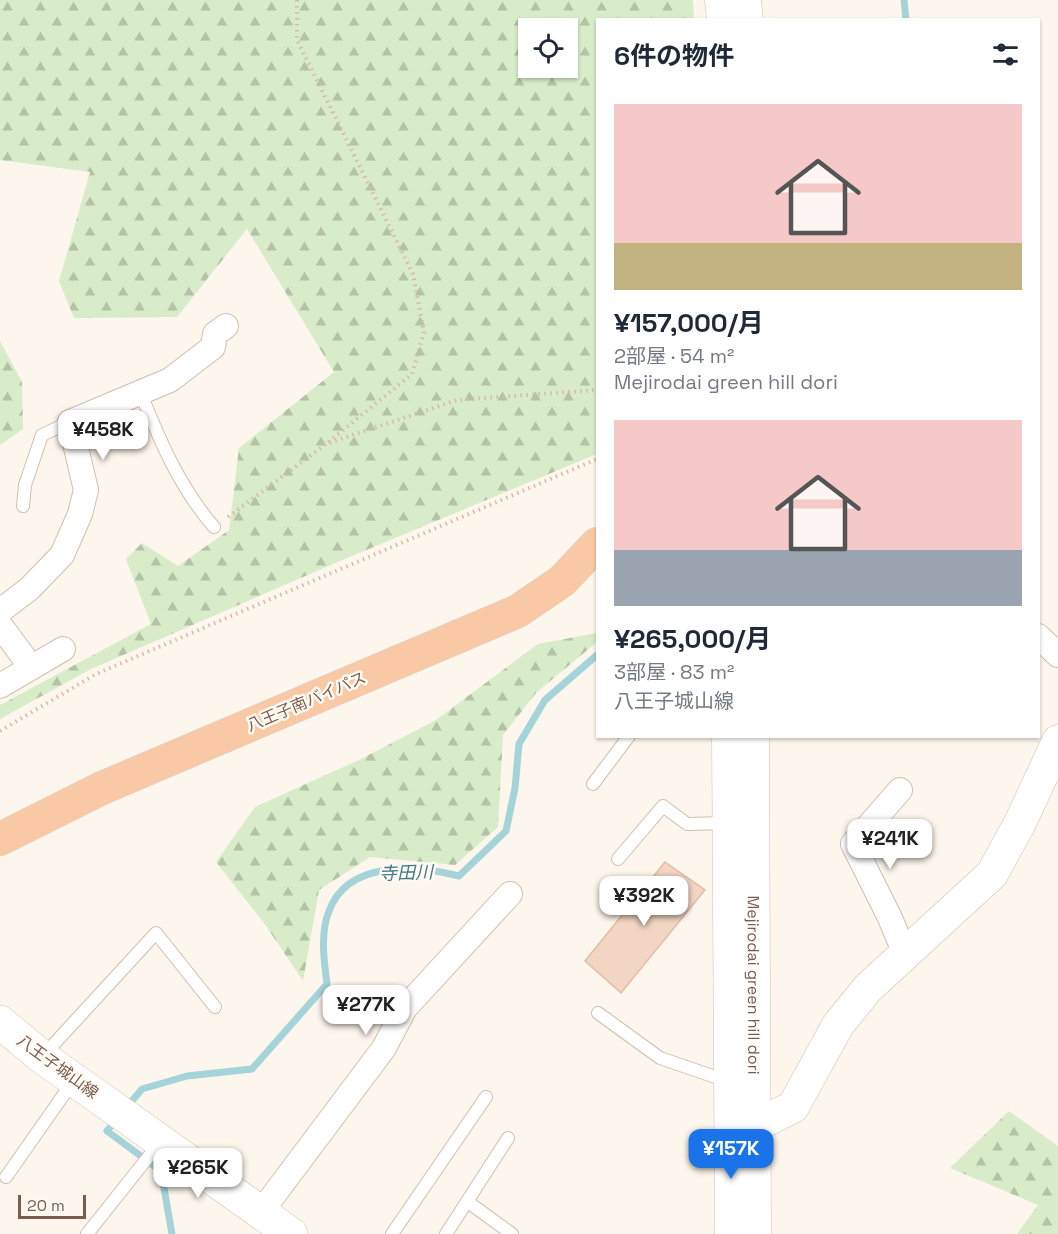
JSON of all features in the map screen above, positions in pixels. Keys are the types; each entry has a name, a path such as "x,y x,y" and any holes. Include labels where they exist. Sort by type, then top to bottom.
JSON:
{"highway":[{"name":"八王子南バイパス","path":"0,839 102,788 518,611 562,581 596,545"}],"main road":[{"name":"八王子城山線","path":"0,1022 42,1057 141,1131 291,1234"}],"street":[{"path":"721,0 723,18"},
{"path":"745,0 747,18"},
{"path":"0,610 29,589 62,555 80,514 86,490 70,422 170,380 213,347 215,334 226,326"},
{"path":"0,625 31,667"},
{"path":"1040,638 1058,655"},
{"path":"0,686 63,649"},
{"name":"Mejirodai green hill dori","path":"728,738 741,824 743,1132 730,1234"},
{"name":"Mejirodai green hill dori","path":"753,738 741,824 731,1082 743,1132 756,1234"},
{"path":"743,1132 789,1110 798,1102 838,1025 868,988 992,874 1020,823 1050,778 1058,741"},
{"path":"900,790 853,844 905,954"},
{"path":"261,1212 384,1048 405,1008 510,894"}],"lane":[{"path":"141,394 160,442 179,478 214,527"},
{"path":"23,506 25,485 42,435 70,422"},
{"path":"593,784 628,738"},
{"path":"618,859 663,806 687,824 741,824"},
{"path":"42,1057 156,933 215,1007"},
{"path":"598,1012 660,1058 731,1082"},
{"path":"6,1177 74,1079"},
{"path":"392,1234 486,1097"},
{"path":"87,1234 135,1174 141,1131"},
{"path":"446,1234 508,1138"},
{"path":"468,1202 512,1234"}],"path":[{"path":"214,527 326,444 412,374 424,332 413,274 297,40 297,0"},
{"path":"326,444 457,400 596,390"},
{"path":"0,730 96,674 596,459"}],"green space":[{"path":"0,0 693,0 694,18 596,18 596,454 340,561 91,669 0,719 0,705 151,624 126,559 142,543 178,566 229,530 239,448 334,372 247,229 177,317 74,318 59,281 90,172 0,160"},
{"path":"0,341 22,382 23,429 0,445"},
{"path":"596,633 596,643 536,693 503,735 498,827 455,865 370,857 319,890 303,981 264,923 216,862 255,807 361,759 436,720 538,644"},
{"path":"1009,1111 1058,1146 1058,1234 1017,1234 1038,1205 950,1168"}],"building":[{"path":"665,862 705,890 621,993 585,961"}],"waterway":[{"name":"寺田川","path":"904,0 906,18"},
{"name":"寺田川","path":"126,1108 142,1089 187,1076 252,1069 327,984 324,928 329,911 338,894 351,882 385,870 423,870 459,876 506,831 515,788 519,744 545,700 596,656"},
{"name":"寺田川","path":"115,1121 107,1131 161,1171 172,1234"}]}
